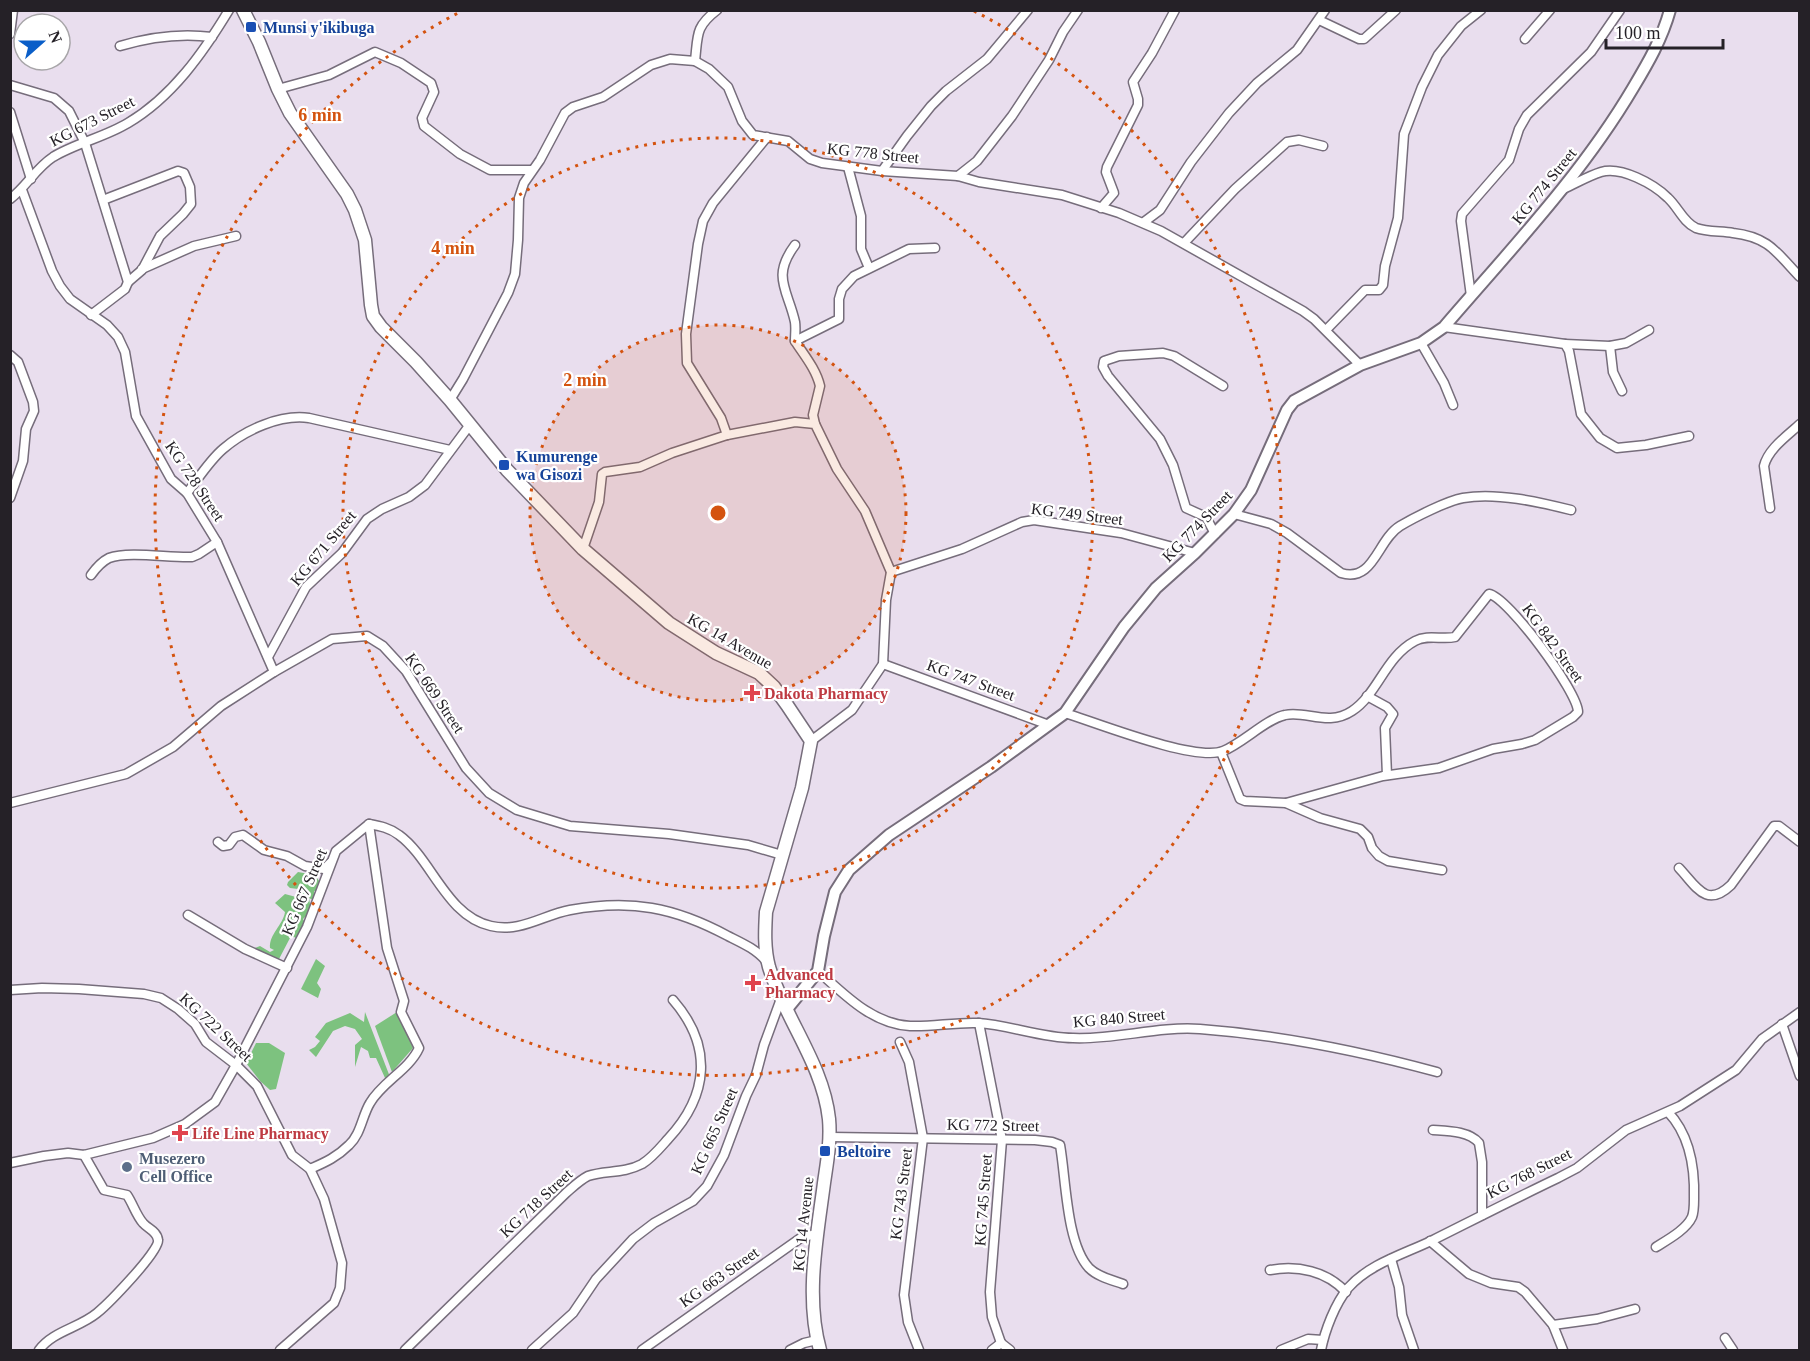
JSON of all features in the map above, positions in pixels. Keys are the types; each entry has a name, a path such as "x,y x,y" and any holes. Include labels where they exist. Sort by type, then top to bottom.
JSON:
{"main road":[{"name":"KG 14 Avenue","path":"243,10 290,113 347,194 355,210 365,240 371,305 374,316 381,327 450,400 507,470 583,549 669,623 716,653 759,673 788,705 811,741 802,788 766,912 766,944 769,967 811,1061 823,1093 829,1118 830,1137 817,1234 813,1292 818,1345"}],"street":[{"path":"10,34 13,10"},
{"name":"KG 673 Street","path":"10,199 22,190 52,158 126,124 147,111 177,82 212,37 229,10"},
{"path":"450,400 508,293 515,274 519,198 524,183 565,113 573,106 603,97 651,65 670,59 695,61 700,28 703,22 717,10"},
{"path":"882,171 931,106 946,91 987,59 1028,10"},
{"path":"958,176 977,161 1012,116 1049,60 1063,32 1078,10"},
{"path":"1101,208 1114,193 1106,172 1107,167 1138,102 1133,82 1175,10"},
{"path":"1144,222 1160,210 1197,154 1229,113 1257,83 1297,50 1326,10"},
{"path":"1319,20 1359,39 1364,39 1396,10"},
{"path":"1326,330 1365,290 1379,290 1383,285 1385,266 1398,218 1404,134 1422,87 1438,55 1461,26 1481,10"},
{"path":"1525,39 1550,10"},
{"path":"1471,296 1462,214 1509,160 1527,115 1591,52 1620,10"},
{"name":"KG 774 Street","path":"787,1009 818,971 824,936 836,892 849,870 889,835 991,767 1065,712 1124,627 1155,588 1195,553 1234,514 1251,490 1287,410 1294,401 1360,364 1421,343 1444,327 1563,189 1613,122 1657,47 1670,10"},
{"path":"120,46 153,38 193,34 212,37"},
{"path":"278,89 329,75 375,52 401,63 431,83 434,92 422,118 424,126 460,154 490,170 532,170"},
{"name":"KG 778 Street","path":"695,61 709,69 728,87 742,121 747,129 757,136 788,141 810,159 882,171 958,176 980,182 1062,195 1144,222 1303,311 1360,364"},
{"path":"10,85 54,98 69,111 85,143 128,282"},
{"path":"10,112 31,179"},
{"path":"727,435 721,418 687,363 686,334 698,244 704,220 713,202 768,137"},
{"path":"1184,243 1235,189 1287,142 1299,140 1323,146"},
{"path":"848,167 861,216 861,249 869,268"},
{"path":"1563,189 1601,172 1614,170 1627,173 1646,182 1667,197 1688,223 1696,228 1759,238 1770,246 1800,278"},
{"path":"103,200 178,171 184,173 190,187 191,204 160,236 142,270"},
{"name":"KG 728 Street","path":"22,190 52,271 70,299 118,337 125,352 136,416 171,479 186,493 218,542 274,672"},
{"path":"91,315 125,289 128,282 142,270 194,246 236,236"},
{"path":"795,245 788,254 782,282 795,324 795,341 815,370 820,386 813,415 815,424 840,476 865,511 891,572 886,600 882,664 852,710 811,741"},
{"path":"795,341 839,319 839,299 842,289 854,276 909,249 934,248"},
{"path":"1444,327 1565,344 1610,346 1626,343 1649,330"},
{"path":"1421,343 1444,383 1453,405"},
{"path":"1565,344 1569,351 1581,414 1600,438 1617,448 1646,445 1689,436"},
{"path":"1610,346 1613,372 1622,391"},
{"path":"1215,534 1206,517 1186,508 1173,465 1160,439 1108,376 1103,366 1104,362 1119,356 1163,352 1174,356 1223,386"},
{"path":"10,355 18,362 33,402 34,411 26,429 23,461 10,498"},
{"path":"186,493 221,450 266,424 282,418 296,416 309,418 450,450"},
{"path":"583,549 599,502 602,474 608,471 616,472 640,467 672,453 727,435 795,422 815,424"},
{"path":"1770,508 1765,460 1800,424"},
{"name":"KG 671 Street","path":"268,657 312,579 342,553 367,519 419,490 470,426"},
{"path":"1234,514 1270,524 1287,533 1341,573 1351,576 1367,568 1394,530 1455,500 1472,497 1526,498 1572,510"},
{"name":"KG 749 Street","path":"891,572 962,549 1022,522 1034,520 1121,533 1195,553"},
{"path":"91,575 99,564 109,558 121,556 192,557 218,542"},
{"name":"KG 842 Street","path":"1221,752 1280,716 1295,714 1321,718 1341,716 1351,712 1367,696 1400,652 1416,640 1455,637 1489,594 1499,598 1537,642 1572,695 1578,712 1535,740 1493,748 1439,768 1387,775"},
{"name":"KG 669 Street","path":"10,803 126,774 173,747 221,706 274,672 333,639 366,636 383,646 406,671 466,768 489,793 517,810 570,826 669,834 748,845 782,855"},
{"name":"KG 747 Street","path":"882,664 1049,725"},
{"path":"1065,712 1172,748 1191,752 1221,752 1239,798 1245,801 1286,802 1387,775 1385,728 1393,714 1387,707 1367,696"},
{"path":"1286,802 1320,818 1360,829 1368,837 1372,848 1388,861 1442,870"},
{"path":"280,1350 334,1303 340,1288 342,1263 324,1199 310,1169 334,1159 352,1142 363,1122 369,1103 390,1078 415,1057 418,1048 401,1012 404,1001 387,948 369,824 381,826 400,835 455,904 469,915 491,926 512,929 564,911 612,904 647,906 681,914 713,928 754,950 769,967"},
{"name":"KG 667 Street","path":"10,1163 68,1153 84,1155 153,1138 185,1124 215,1101 307,927 336,851 369,824"},
{"path":"1679,868 1701,892 1713,897 1724,893 1731,885 1774,826 1779,826 1800,842"},
{"path":"218,842 223,846 229,845 235,837 243,835 264,850 287,856 304,866 324,869 332,861 336,851"},
{"path":"188,915 245,949 287,968"},
{"name":"KG 840 Street","path":"818,971 859,1007 883,1019 908,1026 979,1023 1072,1039 1175,1029 1200,1029 1303,1042 1384,1058 1437,1072"},
{"name":"KG 722 Street","path":"10,990 79,989 144,994 161,998 178,1008 195,1024 206,1042 236,1065 256,1086 292,1155 310,1169"},
{"name":"KG 665 Street","path":"532,1350 573,1313 596,1279 633,1239 668,1214 693,1202 707,1186 724,1155 756,1076 764,1045 782,995"},
{"name":"KG 718 Street","path":"405,1350 566,1193 589,1176 617,1173 640,1165 649,1159 676,1130 696,1096 702,1067 700,1046 695,1033 673,1000"},
{"name":"KG 768 Street","path":"1320,1350 1346,1292 1358,1279 1391,1259 1577,1168 1626,1130 1680,1106 1736,1070 1762,1039 1800,1012"},
{"name":"KG 745 Street","path":"979,1023 1002,1140 990,1292 992,1317 1000,1343"},
{"path":"1782,1024 1800,1076"},
{"name":"KG 743 Street","path":"900,1042 909,1062 923,1138 904,1295 908,1322 919,1350"},
{"path":"1656,1247 1689,1222 1693,1212 1695,1187 1689,1147 1676,1120 1668,1112"},
{"path":"1433,1130 1458,1132 1479,1143 1482,1162 1482,1215"},
{"name":"KG 772 Street","path":"830,1137 1035,1140 1060,1145 1073,1234 1079,1251 1089,1268 1098,1275 1124,1284"},
{"path":"39,1350 45,1342 97,1314 157,1249 159,1242 157,1236 141,1220 127,1195 104,1190 84,1155"},
{"name":"KG 663 Street","path":"642,1350 802,1237 817,1234"},
{"path":"1430,1241 1469,1274 1491,1283 1518,1287 1553,1325 1563,1350"},
{"path":"1391,1259 1399,1287 1402,1315 1414,1350"},
{"path":"1270,1270 1291,1268 1309,1270 1327,1278 1346,1292"},
{"path":"1553,1325 1598,1319 1635,1309"},
{"path":"1725,1338 1733,1350"},
{"path":"1281,1350 1308,1339 1323,1340"},
{"path":"790,1350 804,1343 818,1345"},
{"path":"992,1350 1000,1343 1010,1350"}],"green space":[{"path":"298,872 315,875 324,888 314,891 315,901 309,898 313,909 303,919 307,927 300,931 298,939 290,938 279,959 274,959 255,948 260,946 270,952 274,950 270,948 270,943 285,912 275,903 285,894 296,897 300,895 298,889 287,885"},
{"path":"316,959 325,966 317,983 321,989 318,998 301,989"},
{"path":"365,1012 390,1077 385,1078 376,1058 370,1058 368,1051 361,1047 355,1067 355,1045 362,1039 355,1029 345,1026 333,1031 316,1057 309,1050 320,1041 315,1037 326,1023 350,1013 364,1022"},
{"path":"397,1012 413,1048 392,1072 375,1026"},
{"path":"256,1043 269,1043 285,1053 276,1089 270,1090 246,1063"}],"place":[{"name":"Munsi y'ikibuga","path":"251,27"},
{"name":"Kumurenge wa Gisozi","path":"504,465"},
{"name":"Dakota Pharmacy","path":"752,693"},
{"name":"Advanced Pharmacy","path":"753,983"},
{"name":"Life Line Pharmacy","path":"180,1133"},
{"name":"Beltoire","path":"825,1151"},
{"name":"Musezero Cell Office","path":"127,1167"}]}
